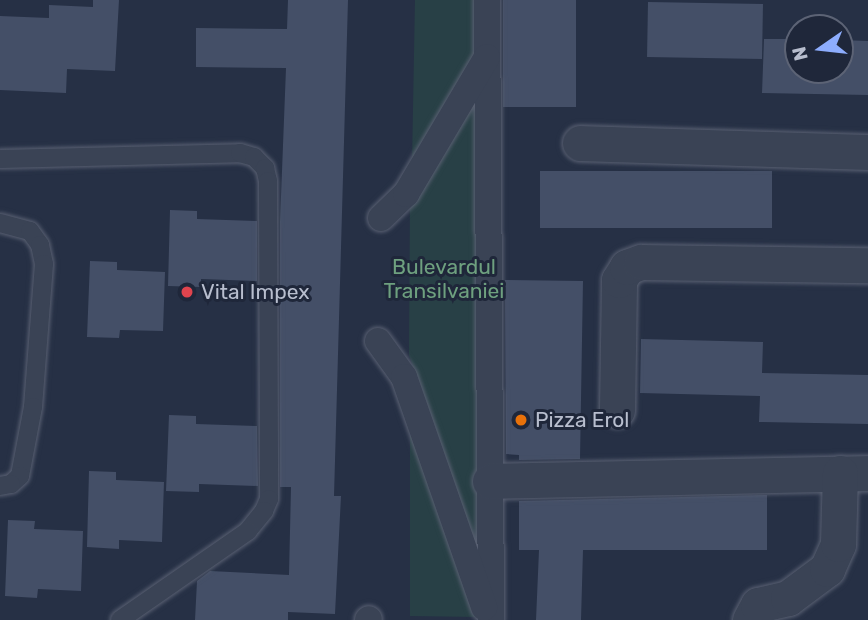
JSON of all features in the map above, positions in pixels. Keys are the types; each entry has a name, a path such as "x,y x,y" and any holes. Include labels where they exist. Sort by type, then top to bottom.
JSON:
{"street":[{"path":"487,0 490,620"},
{"path":"381,218 406,194 487,55"},
{"path":"580,143 868,152"},
{"path":"617,410 619,280 627,267 641,262 868,265"},
{"path":"378,341 404,377 490,620"},
{"path":"490,481 854,473 838,544 827,569 788,598 758,605 750,620"}],"lane":[{"path":"0,159 240,153 254,157 265,169 268,181 269,499 264,511 248,531 120,620"},
{"path":"0,223 30,231 40,246 44,264 33,407 20,477 11,484 0,486"}],"green space":[{"path":"415,0 475,0 475,58 412,164"},
{"name":"Bulevardul Transilvaniei","path":"478,96 480,557 409,355 410,203"},
{"path":"410,421 478,617 410,616"}],"building":[{"path":"93,0 119,0 115,71 67,69 66,93 0,90 0,16 49,18 49,5 93,7"},
{"path":"288,0 348,0 334,496 341,496 335,614 288,612 288,620 195,620 197,581 210,571 289,575 291,487 280,487 280,222 286,68 196,67 196,28 287,29"},
{"path":"503,0 576,0 576,107 503,107"},
{"path":"648,2 763,4 762,59 647,57"},
{"path":"764,39 784,39 784,84 854,84 854,40 868,41 868,95 762,93"},
{"path":"540,171 772,171 772,228 540,228"},
{"path":"170,210 197,211 197,219 257,221 257,281 201,279 201,287 168,286"},
{"path":"90,261 117,262 117,270 165,272 163,331 120,330 119,338 87,337"},
{"path":"505,280 583,281 580,459 519,460 519,455 506,454"},
{"path":"641,339 763,342 762,373 868,375 868,424 759,422 760,396 640,393"},
{"path":"169,415 196,416 196,424 257,426 258,486 199,484 199,492 166,491"},
{"path":"89,471 116,472 116,480 164,482 162,542 119,540 119,549 87,547"},
{"path":"767,495 767,550 583,550 581,620 536,620 539,550 519,550 519,501"},
{"path":"8,520 35,521 34,529 83,531 81,591 38,589 37,598 5,596"}],"place":[{"name":"Vital Impex","path":"187,292"},
{"name":"Pizza Erol","path":"521,420"}]}
